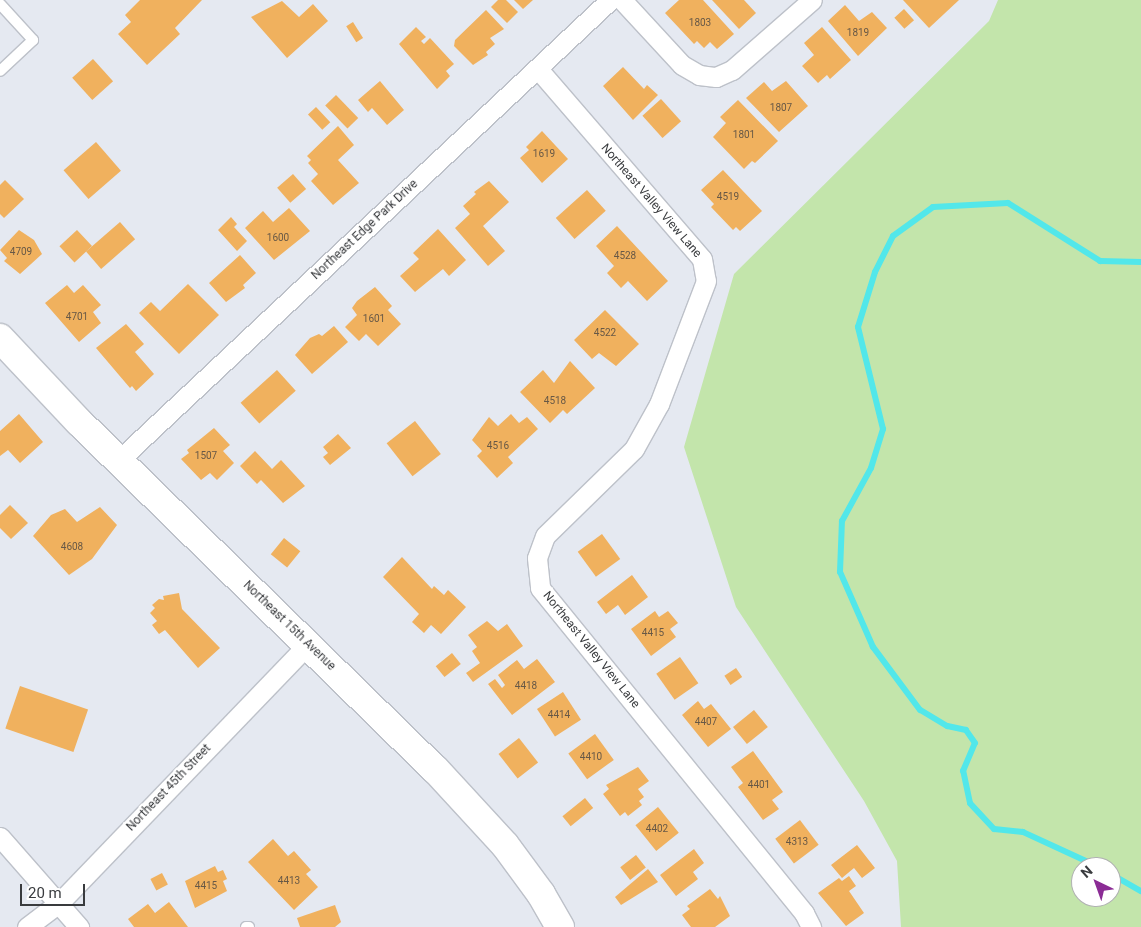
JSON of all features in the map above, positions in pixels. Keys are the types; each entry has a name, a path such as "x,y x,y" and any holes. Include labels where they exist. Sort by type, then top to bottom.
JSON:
{"street":[{"name":"Northeast Edge Park Drive","path":"120,459 538,70 610,0"},
{"path":"622,0 682,65 699,75 716,77 732,70 812,0"},
{"name":"Northeast Valley View Lane","path":"538,70 702,259 706,281 659,404 634,449 545,536 537,558 540,588 804,913 811,927"},
{"name":"Northeast 15th Avenue","path":"0,338 79,422 120,459 435,769 505,845 542,894 560,927"},
{"name":"Northeast 45th Street","path":"27,927 59,903 308,645"},
{"path":"0,837 79,927"}],"lane":[{"path":"0,4 33,40 0,71"}],"green space":[{"path":"998,0 1141,0 1141,927 901,927 897,861 864,801 736,607 684,447 734,274 989,21"}],"building":[{"path":"140,0 202,0 175,28 180,34 147,65 118,34 131,22 125,15"},
{"path":"498,0 506,0 518,12 507,23 491,7"},
{"path":"514,0 533,0 523,9"},
{"path":"679,0 703,0 734,34 717,49 710,42 704,48 697,41 694,44 665,13"},
{"path":"712,0 744,0 756,13 739,29"},
{"path":"903,0 959,0 929,28"},
{"path":"282,1 299,17 313,4 328,21 287,58 251,17"},
{"path":"845,5 859,21 872,12 887,28 858,56 828,21"},
{"path":"904,9 914,20 904,29 894,18"},
{"path":"486,10 504,29 490,38 495,44 486,52 488,55 473,65 454,46 455,40"},
{"path":"353,22 363,38 356,42 346,26"},
{"path":"416,27 426,37 421,41 424,44 430,38 454,64 446,71 450,76 437,89 399,44"},
{"path":"822,27 851,60 830,79 827,75 818,83 802,66 814,55 804,43"},
{"path":"93,59 113,81 92,100 72,78"},
{"path":"623,67 644,89 647,85 658,95 633,120 603,86"},
{"path":"380,81 404,110 387,125 372,108 368,112 358,100"},
{"path":"786,81 808,106 779,132 746,98 764,82 772,91"},
{"path":"336,95 358,118 347,128 325,105"},
{"path":"661,99 681,121 662,138 642,116"},
{"path":"738,100 778,141 755,163 752,161 744,169 713,137 726,123 720,117"},
{"path":"316,107 330,122 322,130 308,115"},
{"path":"338,126 354,145 338,160 359,183 333,205 311,181 318,174 308,163 311,160 307,156"},
{"path":"542,131 568,159 542,183 520,158 529,150 526,147"},
{"path":"96,142 121,171 88,199 64,170"},
{"path":"723,170 762,211 740,231 736,227 733,230 711,207 714,204 701,190"},
{"path":"293,174 306,189 290,203 277,188"},
{"path":"5,180 24,199 4,218 0,214 0,185"},
{"path":"489,181 509,202 483,226 505,251 488,266 455,228 470,214 463,206 476,194 474,192"},
{"path":"587,190 606,211 575,239 556,218"},
{"path":"289,208 310,231 274,260 245,228 263,211 273,222"},
{"path":"231,217 237,224 234,227 247,241 237,251 218,230"},
{"path":"120,222 135,239 101,269 86,252"},
{"path":"617,226 668,281 647,301 628,281 621,288 607,273 614,266 596,246"},
{"path":"438,229 466,260 449,276 443,269 415,292 400,276 419,259 413,253"},
{"path":"19,230 34,240 42,254 20,274 4,261 7,258 0,250"},
{"path":"77,230 92,246 74,262 59,246"},
{"path":"240,255 256,273 243,285 245,288 226,302 209,283"},
{"path":"188,284 219,315 179,354 139,313 151,302 160,311"},
{"path":"67,285 74,293 83,285 101,305 93,312 101,323 79,342 45,303"},
{"path":"375,287 392,306 388,310 401,324 378,346 366,334 359,341 345,327 357,315 352,308 357,301"},
{"path":"605,310 639,344 616,366 599,353 592,359 574,340"},
{"path":"126,324 144,344 135,352 154,374 136,391 132,386 130,388 96,348"},
{"path":"334,326 348,342 312,374 295,355 310,338 319,334 322,336"},
{"path":"570,361 595,388 567,414 563,410 550,423 520,392 543,370 554,383"},
{"path":"277,370 296,391 259,424 241,403"},
{"path":"19,414 43,442 20,463 8,450 0,456 0,431"},
{"path":"511,414 519,423 527,417 538,429 508,457 513,463 497,478 477,456 482,451 472,440 489,417 498,426"},
{"path":"415,421 441,454 412,476 387,443"},
{"path":"214,428 230,445 223,451 234,463 217,480 210,473 201,480 181,459 189,453 187,450"},
{"path":"338,434 351,448 330,465 323,457 328,453 323,447"},
{"path":"255,451 272,469 281,460 305,486 283,503 261,480 257,484 240,466"},
{"path":"10,505 28,523 11,539 0,528 0,515"},
{"path":"100,507 117,525 92,559 69,575 33,536 51,515 65,509 77,522"},
{"path":"602,534 620,559 596,577 578,552"},
{"path":"284,538 300,551 287,568 271,554"},
{"path":"402,557 432,589 434,586 444,595 448,590 466,607 441,634 431,625 424,633 412,622 419,614 383,577"},
{"path":"632,575 648,597 625,615 618,605 606,614 597,602"},
{"path":"179,593 182,609 220,648 198,668 165,630 159,634 152,625 157,621 150,613 155,608 152,605 159,599 164,600 163,596"},
{"path":"655,611 659,617 668,611 678,623 670,629 676,637 651,656 631,629"},
{"path":"487,621 498,631 507,624 523,646 473,682 466,673 480,663 472,651 477,647 468,635"},
{"path":"452,653 461,664 444,677 436,666"},
{"path":"680,657 698,683 675,700 656,674"},
{"path":"537,659 555,682 512,715 488,684 495,679 502,688 505,685 498,675 517,660 524,669"},
{"path":"736,668 742,677 731,685 724,676"},
{"path":"20,686 88,709 73,752 5,729"},
{"path":"563,692 581,720 555,737 537,709"},
{"path":"698,701 704,709 711,704 731,729 708,747 682,715"},
{"path":"754,710 768,727 747,744 733,727"},
{"path":"595,734 614,760 587,779 568,753"},
{"path":"519,738 538,762 518,778 499,754"},
{"path":"753,751 783,792 772,800 779,809 763,820 738,787 743,783 731,767"},
{"path":"638,767 649,781 638,789 644,797 639,801 642,805 628,816 625,812 620,816 603,794 609,789 606,785"},
{"path":"585,798 593,808 571,826 562,816"},
{"path":"658,807 679,833 656,851 635,825"},
{"path":"800,820 819,845 794,863 775,839"},
{"path":"273,839 288,856 294,851 311,870 306,874 318,887 294,910 248,862"},
{"path":"857,845 875,868 862,878 854,868 842,878 831,865"},
{"path":"694,849 704,863 693,872 698,879 676,896 660,875"},
{"path":"636,855 646,868 630,880 620,867"},
{"path":"215,866 218,872 223,870 227,879 223,881 227,891 195,908 185,881"},
{"path":"648,869 658,882 621,905 615,897"},
{"path":"162,873 168,885 156,890 150,879"},
{"path":"849,876 856,886 849,891 864,913 846,926 818,893 839,878 842,881"},
{"path":"710,889 718,899 720,896 730,916 715,927 691,927 682,915 690,909 687,906"},
{"path":"169,902 188,927 134,927 128,919 148,904 155,913"},
{"path":"335,905 341,922 335,927 300,927 297,918"}],"waterway":[{"path":"1077,857 1023,832 994,829 970,803 963,771 975,743 966,730 947,726 920,710 873,647 840,572 842,521 871,468 883,429 858,327 875,272 893,236 933,207 1008,203 1100,261 1141,262"},
{"path":"1121,880 1141,891"}]}
